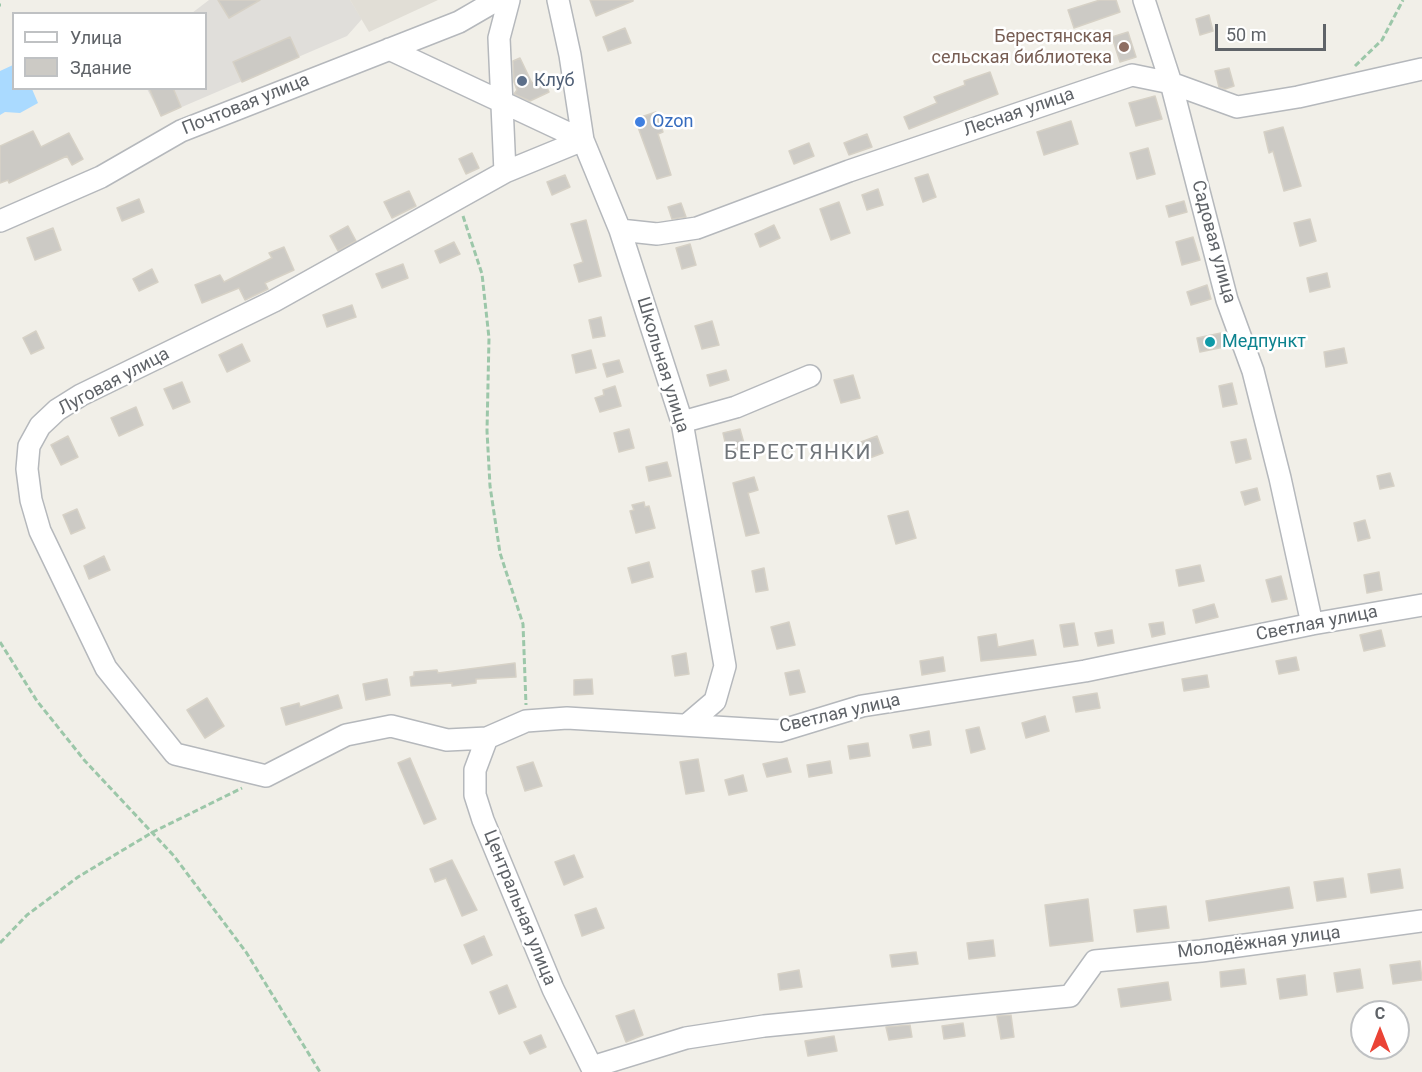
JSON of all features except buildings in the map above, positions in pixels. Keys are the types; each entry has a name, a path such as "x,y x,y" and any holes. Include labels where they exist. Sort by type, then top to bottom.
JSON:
{"street":[{"name":"Почтовая улица","path":"0,221 101,177 180,131 459,22 497,0"},
{"path":"505,172 499,38 509,0"},
{"name":"Школьная улица","path":"558,0 570,55 583,140 620,230 682,422 725,666 715,701 688,724"},
{"name":"Садовая улица","path":"1144,0 1171,83 1227,300 1258,393 1280,478 1312,624"},
{"path":"389,49 583,140"},
{"name":"Лесная улица","path":"620,230 657,234 697,228 849,171 1131,75 1171,83 1237,107 1298,97 1422,69"},
{"name":"Луговая улица","path":"266,776 175,754 106,668 40,531 28,479 29,446 40,426 57,410 81,395 265,305 505,172 583,140"},
{"path":"682,422 736,407 810,376"},
{"name":"Светлая улица","path":"266,776 346,735 391,726 447,740 487,738 526,722 567,718 780,731 862,706 1085,671 1312,624 1422,605"},
{"name":"Центральная улица","path":"487,738 475,770 475,795 483,820 553,989 593,1070"},
{"name":"Молодёжная улица","path":"593,1070 697,1036 764,1026 1070,996 1095,961 1201,951 1422,921"}],"path":[{"path":"1353,67 1382,40 1403,0"},
{"path":"457,199 482,274 489,338 487,431 490,486 500,553 523,624 526,722"},
{"path":"0,642 38,701 85,760 153,832 246,952 320,1072"},
{"path":"0,943 27,915 78,877 153,832 266,776"}],"shaded area":[{"path":"209,0 350,0 362,19 347,36 161,116 148,90 207,90 207,12 193,12"},
{"path":"350,0 438,0 369,32"}],"water":[{"path":"12,65 12,90 32,90 38,103 20,113 5,112 0,115 0,71"}],"place":[{"name":"Берестянская сельская библиотека","path":"1124,47"},
{"name":"Клуб","path":"522,81"},
{"name":"Ozon","path":"640,122"},
{"name":"Медпункт","path":"1210,342"}],"district":[{"name":"БЕРЕСТЯНКИ","path":"798,454"}]}
